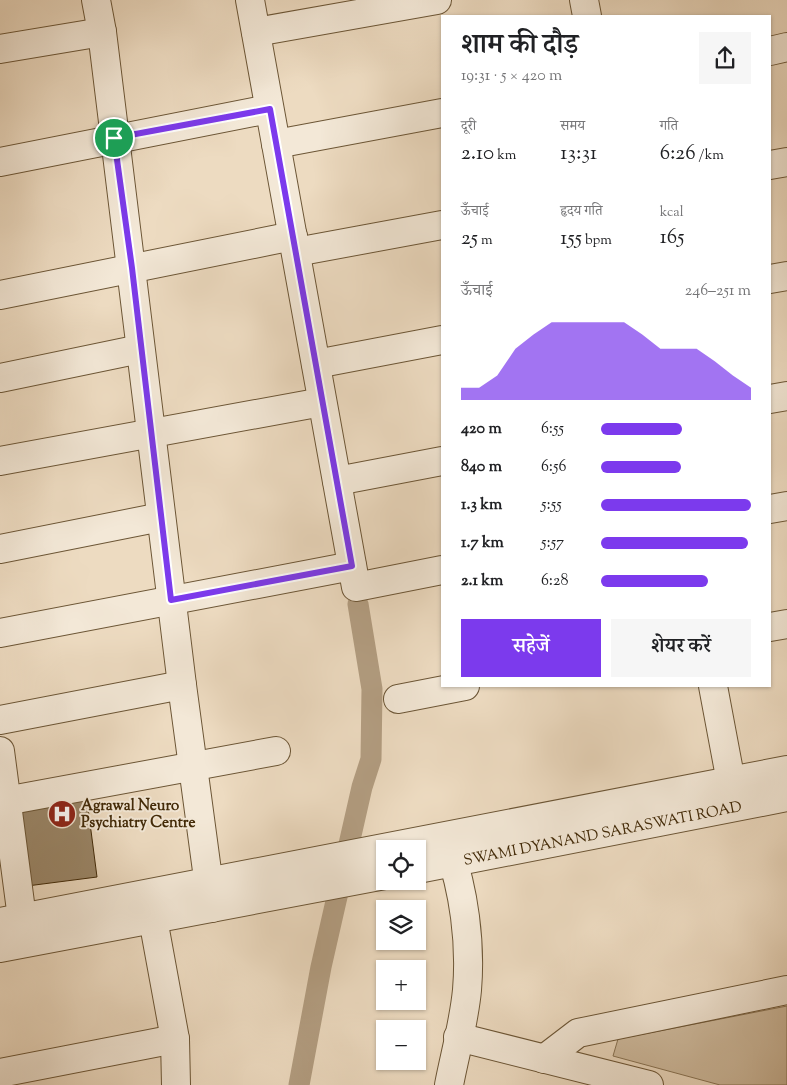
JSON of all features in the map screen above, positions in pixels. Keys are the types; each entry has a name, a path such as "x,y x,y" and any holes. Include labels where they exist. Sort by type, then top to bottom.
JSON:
{"street":[{"path":"96,0 102,32 171,600 210,895"},
{"path":"250,0 356,587 441,570"},
{"path":"256,32 436,0"},
{"path":"584,0 587,15"},
{"path":"0,49 102,32"},
{"path":"771,50 787,47"},
{"path":"0,162 114,138 270,109"},
{"path":"276,144 441,113"},
{"path":"771,165 787,162"},
{"path":"0,295 132,268 294,244 441,225"},
{"path":"771,279 787,276"},
{"path":"316,364 441,340"},
{"path":"0,378 140,349"},
{"path":"771,399 787,396"},
{"path":"0,461 322,402"},
{"path":"337,481 441,461"},
{"path":"771,509 787,506"},
{"path":"0,549 161,517"},
{"path":"0,633 352,566"},
{"path":"771,627 787,624"},
{"path":"0,720 182,685"},
{"path":"398,700 461,687"},
{"path":"713,687 735,807"},
{"path":"0,751 11,920 210,895 281,895 376,877"},
{"path":"3,802 276,751"},
{"path":"0,948 153,919 210,895 288,867 377,850 450,850 731,781 787,770"},
{"name":"SWAMI DYANAND SARASWATI ROAD","path":"426,864 450,850 735,807 787,797"},
{"path":"449,1085 467,990 467,930 450,850"},
{"path":"153,919 175,1039 176,1085"},
{"path":"544,1059 578,1034 787,990"},
{"path":"458,1037 648,1085"},
{"path":"0,1072 175,1039"}],"shaded area":[{"path":"787,1006 787,1085 720,1085 613,1056 618,1039"}],"building":[{"path":"87,800 97,877 27,886 17,809"}],"waterway":[{"path":"299,1085 321,967 362,787 371,759 372,689 358,604"}],"place":[{"name":"Agrawal Neuro Psychiatry Centre","path":"62,814"}],"route":[{"path":"270,109 352,566 171,600 140,349 132,268 114,138 270,109"}]}
